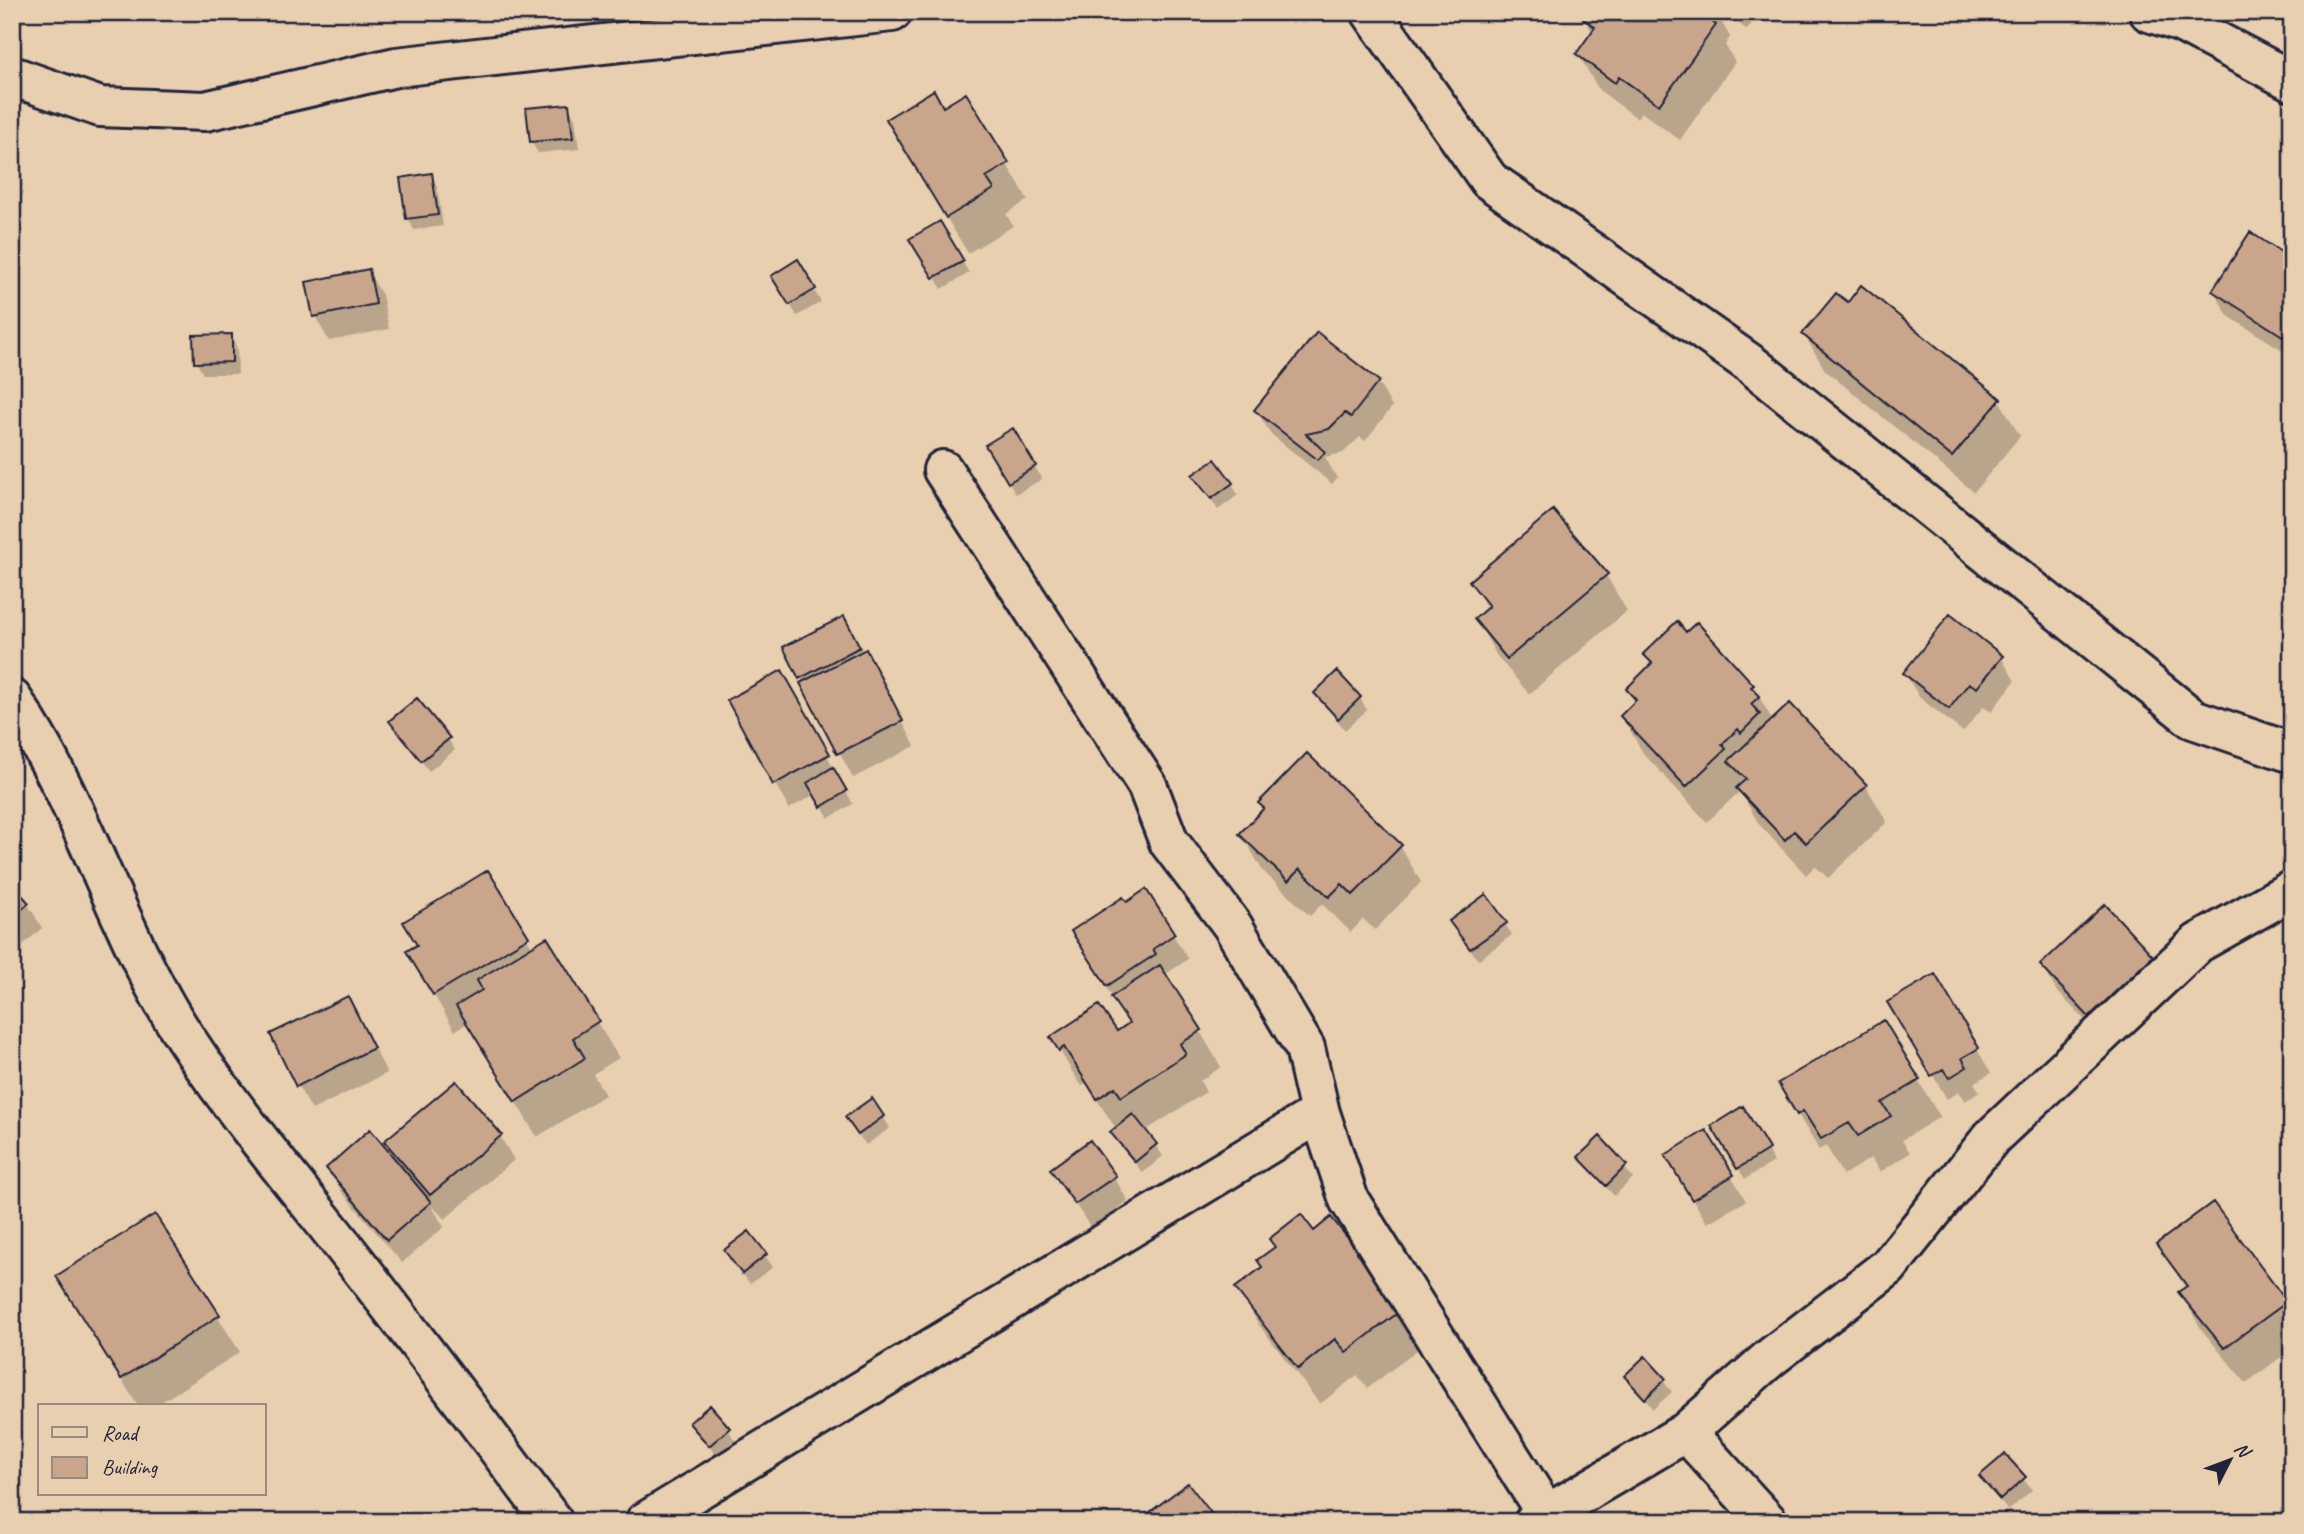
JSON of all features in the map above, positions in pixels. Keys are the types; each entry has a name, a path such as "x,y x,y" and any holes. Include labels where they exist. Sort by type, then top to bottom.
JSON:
{"street":[{"path":"12,76 100,107 205,111 396,67 892,12"},
{"path":"1371,12 1489,180 1752,365 2193,719 2292,753"},
{"path":"2149,12 2182,23 2292,81"},
{"path":"943,470 1147,785 1168,842 1232,925 1305,1048 1320,1113 1349,1200 1539,1517 1686,1432 1770,1358 1888,1267 1992,1137 2198,943 2292,890"},
{"path":"12,699 33,729 72,805 124,926 172,1016 254,1132 553,1522"},
{"path":"645,1522 1320,1113"},
{"path":"1686,1432 1768,1522"}],"building":[{"path":"1588,12 1701,12 1716,25 1659,105 1619,77 1615,83 1576,54 1595,27 1583,19"},
{"path":"934,90 943,107 966,93 1009,163 986,177 994,189 946,218 886,119"},
{"path":"569,104 573,138 530,142 526,108"},
{"path":"432,173 438,215 406,219 400,178"},
{"path":"940,221 964,261 933,278 909,239"},
{"path":"2250,232 2292,259 2292,342 2212,291"},
{"path":"798,259 816,289 789,305 771,276"},
{"path":"369,269 376,304 313,317 306,282"},
{"path":"1861,285 2001,399 1952,457 1802,334 1836,293 1848,302"},
{"path":"1317,332 1379,381 1351,417 1345,413 1329,429 1306,434 1325,452 1318,460 1254,410"},
{"path":"232,334 232,362 194,363 193,335"},
{"path":"1013,428 1036,466 1008,483 985,445"},
{"path":"1215,459 1233,483 1211,499 1192,475"},
{"path":"1553,510 1608,574 1507,659 1474,619 1489,606 1469,581"},
{"path":"1950,614 2003,656 1977,688 1969,683 1949,709 1903,673"},
{"path":"844,616 860,647 799,679 783,647"},
{"path":"1677,621 1686,632 1697,622 1754,685 1751,687 1760,696 1751,704 1760,714 1741,733 1738,729 1722,744 1726,749 1686,787 1620,716 1636,700 1626,689 1652,663 1643,654"},
{"path":"866,649 903,721 837,754 800,683"},
{"path":"782,670 830,754 773,785 727,700"},
{"path":"1337,671 1361,697 1338,719 1314,693"},
{"path":"417,698 450,738 421,761 389,721"},
{"path":"1790,703 1867,785 1806,843 1794,831 1785,840 1736,788 1746,779 1728,761"},
{"path":"1307,753 1402,845 1353,895 1342,884 1329,897 1300,869 1288,881 1239,834 1264,808 1258,803"},
{"path":"833,767 847,791 821,807 807,783"},
{"path":"488,870 529,937 433,995 406,951 417,945 403,922"},
{"path":"12,884 29,903 12,918"},
{"path":"1146,889 1175,934 1153,949 1156,954 1107,986 1071,931 1123,897 1127,902"},
{"path":"1486,894 1507,923 1470,949 1449,921"},
{"path":"2105,904 2153,956 2089,1017 2040,965"},
{"path":"547,937 599,1021 573,1038 585,1058 515,1102 456,1006 482,990 477,980"},
{"path":"1160,965 1202,1030 1180,1044 1186,1054 1121,1097 1115,1087 1097,1099 1064,1047 1059,1051 1050,1037 1099,1005 1117,1031 1129,1023 1111,997"},
{"path":"1935,974 1979,1048 1962,1058 1967,1067 1949,1078 1943,1069 1931,1076 1887,1002"},
{"path":"348,996 374,1048 296,1087 270,1034"},
{"path":"1884,1020 1920,1080 1882,1103 1891,1116 1858,1136 1849,1123 1821,1139 1803,1111 1797,1115 1778,1083"},
{"path":"456,1081 502,1135 430,1195 384,1141"},
{"path":"872,1098 884,1116 858,1135 845,1117"},
{"path":"1743,1106 1769,1149 1737,1169 1711,1126"},
{"path":"1133,1114 1157,1144 1135,1162 1110,1132"},
{"path":"370,1129 431,1202 387,1240 326,1168"},
{"path":"1706,1130 1734,1175 1692,1200 1665,1155"},
{"path":"1600,1136 1627,1165 1606,1186 1578,1157"},
{"path":"1090,1140 1116,1176 1075,1204 1050,1169"},
{"path":"2213,1202 2287,1302 2224,1348 2178,1292 2187,1286 2156,1244"},
{"path":"155,1214 220,1315 121,1379 56,1276"},
{"path":"1301,1214 1314,1231 1331,1217 1403,1309 1346,1352 1335,1339 1298,1369 1235,1288 1262,1267 1257,1260 1275,1247 1269,1239"},
{"path":"749,1231 767,1254 742,1274 724,1250"},
{"path":"1645,1356 1666,1379 1645,1399 1624,1376"},
{"path":"710,1405 730,1428 709,1446 689,1423"},
{"path":"2005,1454 2026,1477 2000,1500 1979,1476"},
{"path":"1188,1483 1215,1518 1210,1522 1137,1522"}]}
